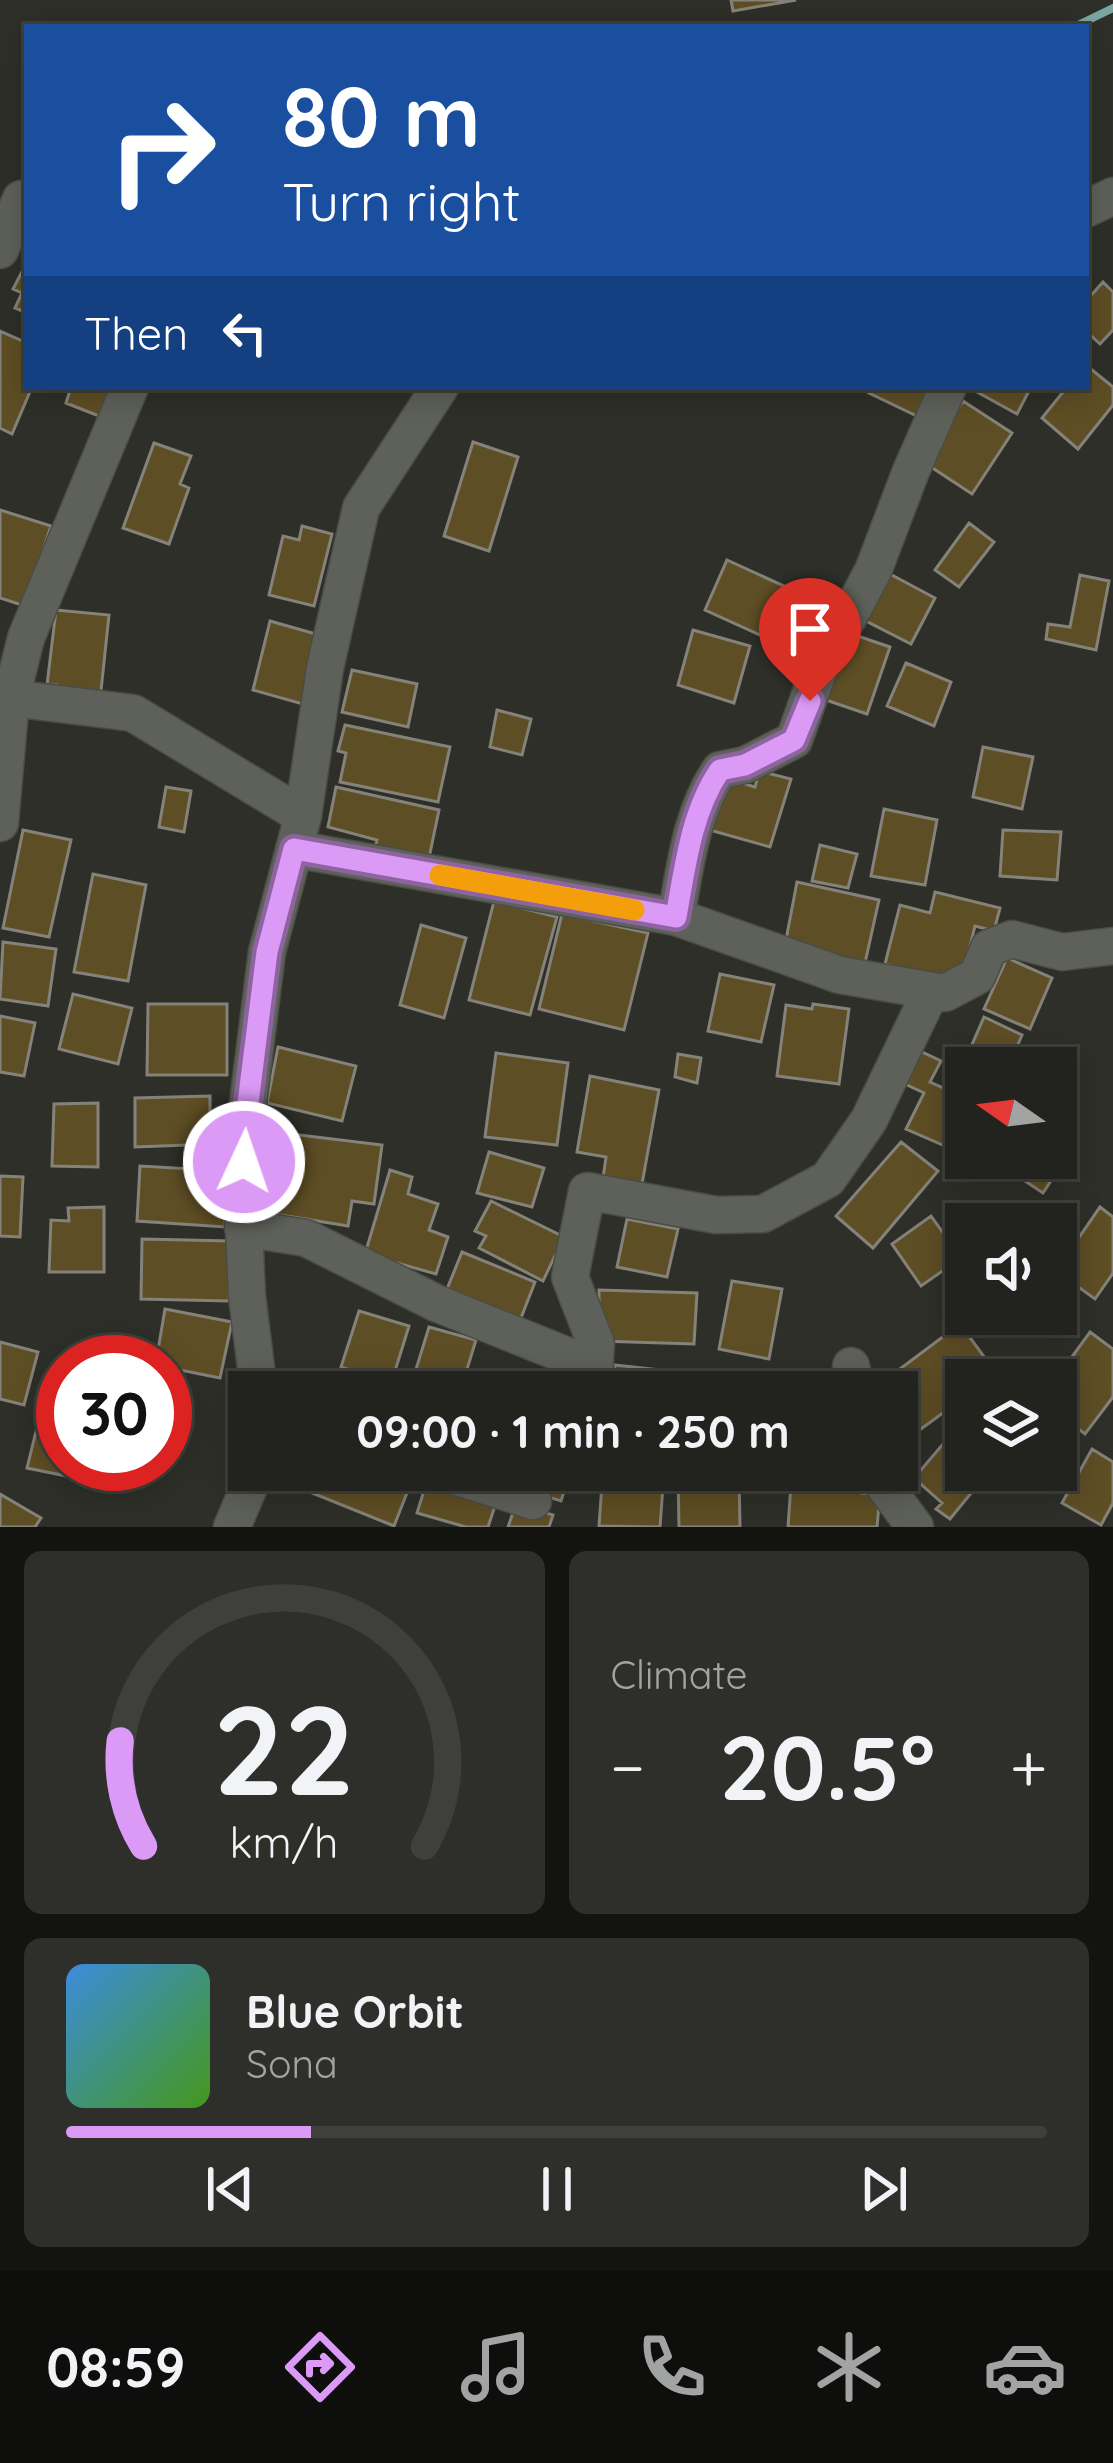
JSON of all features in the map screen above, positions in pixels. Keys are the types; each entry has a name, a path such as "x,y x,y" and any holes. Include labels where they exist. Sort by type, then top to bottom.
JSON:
{"street":[{"path":"0,250 16,197"},
{"path":"0,823 6,698 26,638 129,390"},
{"path":"256,1371 242,1228 246,1119 267,952 298,832 325,668 361,508 438,390"},
{"path":"676,917 707,789 720,770 745,765 794,740 826,647 873,571 947,390"},
{"path":"6,698 133,713 298,832 676,917 840,975 944,993 977,976 989,948 1012,939 1062,952 1113,946"},
{"path":"594,1371 596,1344 570,1277 586,1191 716,1215 764,1214 828,1180 869,1120 931,991"},
{"path":"242,1228 306,1238 576,1371"},
{"path":"232,1527 247,1491"},
{"path":"499,1491 532,1502"},
{"path":"888,1491 914,1527"}],"building":[{"path":"731,0 796,0 733,11"},
{"path":"24,268 24,312 15,308 22,293 13,289"},
{"path":"1103,282 1113,292 1113,330 1100,344 1089,334 1089,298"},
{"path":"0,331 24,342 24,390 31,390 12,434 0,428"},
{"path":"1089,367 1113,387 1113,405 1078,449 1042,418 1065,390 1089,390"},
{"path":"70,390 121,390 109,420 66,403"},
{"path":"870,390 936,390 923,419"},
{"path":"978,390 1029,390 1017,414"},
{"path":"963,401 1012,433 972,494 922,461"},
{"path":"473,442 518,457 489,551 444,536"},
{"path":"154,443 191,456 180,484 189,488 169,544 123,528"},
{"path":"0,510 51,526 25,606 0,598"},
{"path":"969,523 994,542 959,587 935,570"},
{"path":"302,526 332,534 314,606 269,595 283,536 299,540"},
{"path":"727,560 797,592 775,642 705,610"},
{"path":"890,574 935,598 911,644 866,621"},
{"path":"1080,575 1109,581 1096,650 1046,639 1048,624 1070,627"},
{"path":"56,610 109,615 100,700 57,695 57,685 47,685"},
{"path":"270,621 323,636 306,705 253,690"},
{"path":"693,630 750,646 734,703 678,685"},
{"path":"846,632 890,647 867,714 823,699"},
{"path":"906,663 951,682 934,726 887,706"},
{"path":"352,670 417,684 408,727 342,712"},
{"path":"497,710 531,719 522,755 490,747"},
{"path":"345,725 450,747 438,802 340,782 346,753 338,751"},
{"path":"983,747 1033,757 1022,809 973,797"},
{"path":"759,771 791,779 770,847 706,829 723,777 755,787"},
{"path":"166,787 191,791 184,832 159,827"},
{"path":"336,787 439,810 429,858 375,847 377,840 328,827"},
{"path":"884,809 937,820 925,885 871,876"},
{"path":"23,830 71,840 49,937 3,928"},
{"path":"1003,830 1061,832 1057,880 1000,876"},
{"path":"820,845 857,854 848,888 812,881"},
{"path":"93,874 146,885 128,981 74,972"},
{"path":"797,882 879,900 865,963 785,945"},
{"path":"935,892 1000,908 994,931 975,926 961,983 885,964 900,905 930,913"},
{"path":"494,901 557,917 530,1015 469,1000"},
{"path":"562,914 648,933 624,1030 539,1009"},
{"path":"421,925 466,938 444,1018 400,1005"},
{"path":"3,942 56,949 48,1006 0,999"},
{"path":"1007,958 1052,978 1030,1029 984,1009"},
{"path":"720,974 774,985 761,1042 708,1031"},
{"path":"73,994 132,1008 118,1064 59,1049"},
{"path":"148,1004 227,1004 227,1075 147,1075"},
{"path":"813,1004 849,1009 839,1084 777,1076 786,1005 812,1009"},
{"path":"0,1016 35,1023 24,1076 0,1072"},
{"path":"984,1017 1022,1035 1017,1047 971,1047"},
{"path":"278,1047 356,1066 342,1121 267,1103"},
{"path":"920,1051 941,1061 930,1082 945,1089 945,1146 906,1129 924,1093 905,1084"},
{"path":"496,1053 568,1063 557,1145 485,1137"},
{"path":"678,1054 701,1058 697,1083 675,1077"},
{"path":"590,1076 659,1090 642,1184 603,1178 606,1157 577,1152"},
{"path":"210,1096 210,1112 230,1112 229,1132 213,1134 214,1144 135,1147 135,1098"},
{"path":"98,1103 98,1167 52,1166 54,1104"},
{"path":"283,1133 382,1145 374,1204 352,1201 348,1226 256,1211 265,1147 281,1149"},
{"path":"901,1142 938,1171 873,1248 836,1216"},
{"path":"489,1152 544,1168 532,1207 477,1193"},
{"path":"192,1161 227,1164 225,1227 137,1221 140,1166 192,1169"},
{"path":"390,1170 412,1177 408,1194 438,1204 429,1230 448,1237 436,1274 365,1254"},
{"path":"0,1176 23,1177 20,1237 0,1236"},
{"path":"1022,1179 1052,1179 1043,1193"},
{"path":"491,1201 564,1237 543,1281 479,1248 486,1236 475,1231"},
{"path":"104,1207 104,1272 49,1272 51,1220 69,1221 68,1208"},
{"path":"1100,1207 1113,1217 1113,1273 1095,1299 1077,1286 1077,1240"},
{"path":"931,1216 945,1236 945,1269 921,1286 892,1244"},
{"path":"627,1219 678,1229 667,1277 617,1267"},
{"path":"142,1239 230,1241 229,1301 141,1299"},
{"path":"462,1252 535,1282 519,1323 445,1294"},
{"path":"732,1281 782,1289 769,1359 719,1349"},
{"path":"599,1290 697,1293 694,1344 599,1341"},
{"path":"165,1309 232,1322 220,1378 192,1372 192,1335 161,1335"},
{"path":"359,1311 409,1326 395,1371 341,1367"},
{"path":"429,1327 476,1340 466,1371 415,1371"},
{"path":"1090,1332 1113,1349 1113,1397 1085,1434 1077,1428 1077,1359 1070,1359"},
{"path":"945,1335 968,1335 986,1359 945,1359 945,1411 918,1431 918,1371 897,1371"},
{"path":"0,1342 36,1351 24,1405 0,1399"},
{"path":"615,1365 670,1371 614,1371"},
{"path":"36,1431 36,1470 27,1468"},
{"path":"945,1442 945,1491 973,1491 950,1519 936,1509 942,1503 918,1482 918,1473"},
{"path":"1092,1449 1113,1462 1113,1503 1101,1525 1062,1503 1069,1491 1077,1491 1077,1476"},
{"path":"307,1491 408,1491 394,1526"},
{"path":"424,1491 452,1491 496,1503 488,1527 466,1527 417,1513"},
{"path":"528,1491 564,1491 561,1501"},
{"path":"602,1491 663,1491 660,1527 599,1526"},
{"path":"678,1491 739,1491 740,1527 679,1527"},
{"path":"791,1491 880,1494 877,1527 788,1527"},
{"path":"0,1494 41,1518 35,1527 0,1527"},
{"path":"516,1504 553,1515 549,1527 508,1527"}],"waterway":[{"path":"1080,24 1113,8"}],"slow traffic":[{"path":"440,875 634,910"}],"route":[{"path":"244,1162 267,952 294,849 676,917 707,789 720,770 745,765 794,740 810,701"}]}
